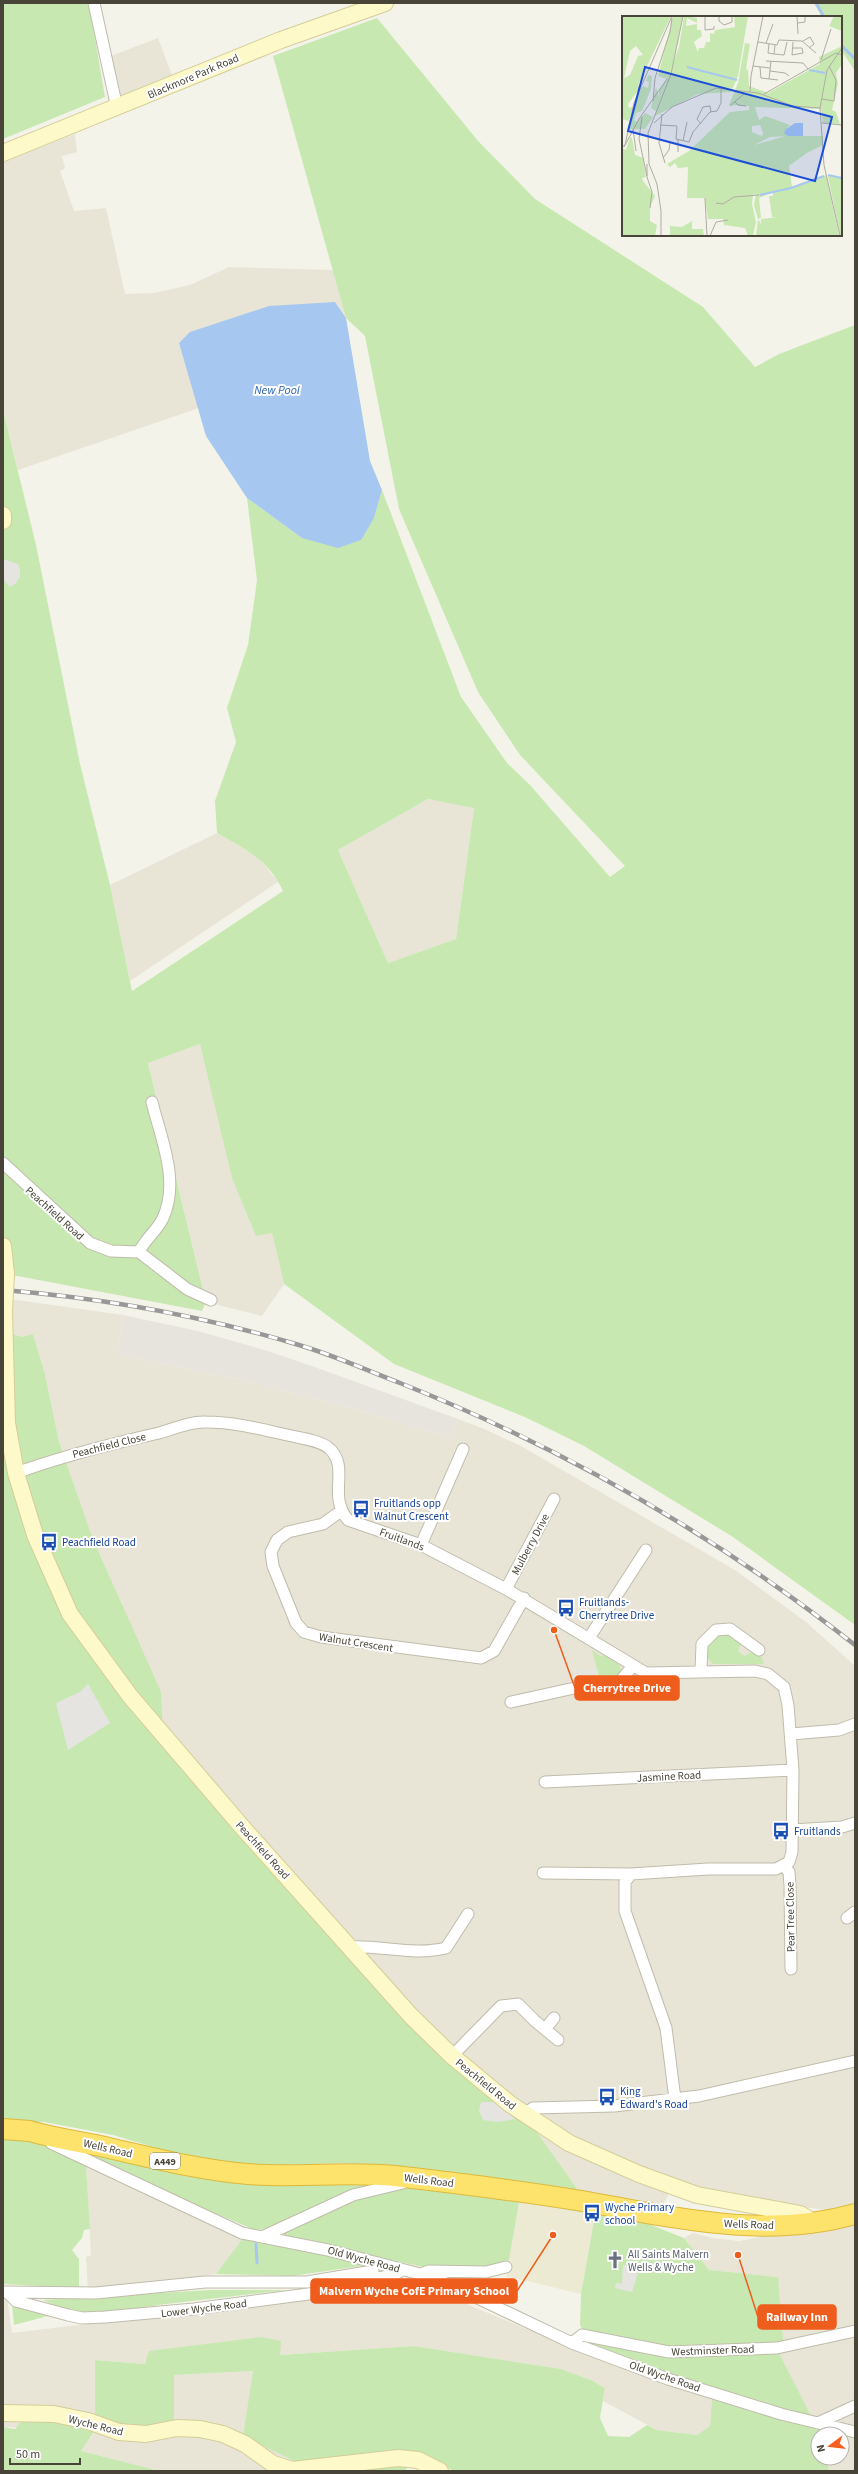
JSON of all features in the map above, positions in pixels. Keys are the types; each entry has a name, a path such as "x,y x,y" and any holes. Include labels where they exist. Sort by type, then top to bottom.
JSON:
{"highway":[{"name":"Wells Road","path":"3,2129 36,2133 207,2170 250,2175 328,2174 392,2176 520,2191 691,2221 751,2226 810,2225 855,2214"}],"street":[{"path":"94,3 117,108"},
{"name":"Blackmore Park Road","path":"3,153 117,108 281,40 385,3"},
{"path":"3,515 3,521"},
{"path":"152,1102 170,1180 171,1197 163,1218 139,1252 187,1289 211,1300"},
{"name":"Peachfield Road","path":"3,1164 90,1243 111,1251 139,1252"},
{"name":"Peachfield Road","path":"3,1246 6,1274 4,1311 6,1423 16,1473 35,1535 70,1614 130,1696 411,2016 452,2056 524,2114 569,2142 639,2174 697,2195 800,2214 807,2218 810,2225"},
{"name":"Peachfield Close","path":"16,1473 68,1455 204,1422 257,1428 314,1442 329,1448 336,1458 340,1478 337,1500 341,1511"},
{"path":"421,1545 463,1449"},
{"name":"Mulberry Drive","path":"506,1589 554,1499"},
{"name":"Fruitlands","path":"341,1511 348,1520 421,1545 524,1598 646,1673 755,1671 768,1674 784,1687 791,1734 793,1770 792,1830 789,1862 784,1866"},
{"name":"Walnut Crescent","path":"341,1511 323,1524 288,1532 277,1540 271,1552 273,1566 284,1594 296,1623 304,1632 329,1638 481,1658 494,1651 524,1598"},
{"path":"589,1638 646,1550"},
{"path":"701,1671 702,1644 716,1630 730,1629 747,1647 760,1650"},
{"path":"511,1702 578,1687 609,1685 621,1680 633,1666"},
{"path":"791,1734 839,1730 855,1724"},
{"name":"Jasmine Road","path":"545,1782 793,1770"},
{"path":"792,1830 842,1827 855,1823"},
{"path":"543,1873 631,1874 708,1869 776,1869 784,1866"},
{"name":"Pear Tree Close","path":"784,1866 789,1872 790,1885 791,1969"},
{"path":"631,1874 625,1882 625,1912 666,2028 675,2099"},
{"path":"349,1947 373,1947 399,1952 446,1948 468,1914"},
{"path":"518,2004 524,1994"},
{"path":"452,2056 501,2006 518,2004 558,2040"},
{"path":"545,2029 554,2018"},
{"path":"524,2114 533,2108 614,2106 675,2099 789,2078 855,2062"},
{"name":"Old Wyche Road","path":"36,2133 48,2142 242,2233 328,2250 420,2274 446,2283 572,2343 668,2379 781,2414 855,2432"},
{"path":"262,2236 353,2195 422,2180"},
{"name":"Lower Wyche Road","path":"5,2292 96,2293 205,2282 308,2282 378,2270 384,2265"},
{"path":"420,2274 429,2272 486,2272 506,2267"},
{"name":"Lower Wyche Road","path":"5,2292 16,2301 68,2315 82,2318 105,2317 194,2310 331,2291 352,2283 394,2275 402,2270"},
{"name":"Westminster Road","path":"572,2343 582,2335 669,2352 777,2348 855,2331"},
{"path":"818,2423 855,2406"},
{"name":"Wyche Road","path":"3,2413 54,2414 88,2421 119,2432 146,2434 177,2428 200,2429 223,2434 245,2444 273,2464 292,2470 398,2458 418,2460 440,2471"}],"shaded area":[{"path":"158,38 172,75 119,97 111,56"},
{"path":"75,134 77,152 62,156 65,168 60,171 74,211 106,208 125,294 154,293 190,285 229,267 333,270 346,318 335,302 179,343 199,408 18,470 3,410 3,162"},
{"path":"3,559 18,564 20,570 20,577 15,584 10,587 3,579"},
{"path":"428,799 474,807 456,939 388,963 338,850"},
{"path":"217,833 258,857 278,882 130,981 110,885"},
{"path":"200,1044 272,1233 284,1284 262,1316 206,1302 148,1063"},
{"path":"10,1299 123,1315 117,1354 259,1384 365,1412 450,1438 458,1419 482,1428 521,1446 735,1570 806,1622 855,1666 855,2203 827,2210 762,2202 709,2190 675,2179 663,2206 583,2197 524,2114 452,2056 163,1735 121,1602 93,1539 59,1442 45,1374 33,1334 22,1337 12,1334"},
{"path":"123,1315 198,1331 268,1351 458,1419 450,1438 365,1412 259,1384 117,1354"},
{"path":"597,1669 600,1685 579,1692 577,1671"},
{"path":"88,1684 110,1723 68,1750 56,1703 80,1692"},
{"path":"481,2102 494,2102 515,2119 499,2122 483,2120 479,2110"},
{"path":"86,2166 144,2189 243,2238 216,2274 88,2291 86,2257 91,2255"},
{"path":"520,2197 596,2209 581,2294 506,2276"},
{"path":"855,2219 855,2471 829,2471 828,2466 850,2466 850,2426 815,2426 777,2349 778,2277 709,2270 684,2238 693,2233 713,2238 739,2241"},
{"path":"623,2265 636,2268 638,2272 632,2292 615,2288 616,2283 622,2284"},
{"path":"425,2287 614,2365 712,2397 710,2426 697,2435 657,2430 603,2401 605,2388 591,2380 561,2369 414,2346 145,2364 95,2360 96,2380 174,2424 174,2375 254,2371 243,2436 294,2461 291,2471 160,2471 81,2451 96,2430 3,2427 3,2297 7,2297 12,2333 327,2295"}],"green space":[{"path":"3,3 89,3 105,97 3,139"},
{"path":"814,3 855,3 855,71 842,52 842,16 821,16"},
{"path":"377,18 479,142 535,199 703,307 755,367 779,354 855,325 855,1625 733,1537 584,1446 527,1418 394,1364 284,1284 272,1233 256,1236 232,1178 200,1044 148,1063 206,1302 202,1311 12,1275 3,1278 3,410 36,545 80,764 110,885 132,991 283,891 277,880 263,863 247,850 217,833 215,801 236,742 227,708 248,645 257,580 247,498 302,538 374,518 382,490 461,697 507,763 530,785 610,877 625,866 520,755 478,692 399,509 365,336 346,318 273,56","holes":["428,799 474,808 456,939 388,963 338,850"]},
{"path":"3,1310 12,1334 22,1337 33,1334 45,1374 59,1442 93,1539 161,1692 163,1735 349,1947 524,2114 583,2197 487,2178 348,2163 246,2166 177,2154 113,2135 44,2122 3,2120"},
{"path":"723,1631 735,1635 741,1644 738,1651 744,1656 752,1652 761,1655 764,1664 713,1664 707,1655 707,1644"},
{"path":"592,1650 600,1656 608,1655 614,1659 620,1668 620,1674 611,1679 603,1680 599,1677"},
{"path":"3,2139 31,2139 86,2166 90,2229 84,2230 82,2238 72,2250 79,2259 79,2288 3,2284"},
{"path":"100,2156 396,2181 354,2190 264,2229 255,2230 83,2158"},
{"path":"418,2183 520,2197 509,2260 489,2266 427,2268 280,2235 354,2198"},
{"path":"596,2209 631,2217 684,2238 709,2270 778,2277 783,2341 777,2349 811,2416 783,2410 726,2394 589,2343 580,2325 581,2294"},
{"path":"243,2238 288,2244 368,2265 292,2276 216,2274"},
{"path":"210,2290 287,2290 158,2305 82,2318 43,2300"},
{"path":"12,2304 48,2316 14,2325"},
{"path":"261,2337 281,2341 280,2355 414,2346 561,2369 591,2380 605,2388 600,2418 608,2436 629,2437 647,2425 657,2430 697,2435 710,2426 712,2397 815,2425 810,2426 810,2466 828,2466 829,2471 454,2471 419,2453 382,2451 303,2463 294,2461 243,2436 253,2371 174,2375 174,2425 136,2432 95,2416 95,2360 145,2364 149,2351"},
{"path":"22,2420 56,2420 96,2429 81,2451 160,2471 3,2471 3,2427 15,2429"},
{"path":"407,2463 406,2471 331,2471"}],"water":[{"name":"New Pool","path":"335,302 346,318 370,461 382,490 374,518 361,540 338,548 302,538 247,498 206,436 179,343 190,332 269,306"}],"waterway":[{"path":"816,3 823,16"},
{"path":"842,46 855,59"},
{"path":"256,2244 257,2263"}],"railway":[{"path":"3,1290 40,1293 115,1303 226,1325 312,1349 400,1383 521,1436 637,1497 748,1567 855,1645"}],"place":[{"name":"Fruitlands opp Walnut Crescent","path":"361,1509"},
{"name":"Peachfield Road","path":"49,1542"},
{"name":"Fruitlands- Cherrytree Drive","path":"566,1608"},
{"name":"Cherrytree Drive","path":"554,1630"},
{"name":"Fruitlands","path":"781,1831"},
{"name":"King Edward's Road","path":"607,2097"},
{"name":"Wyche Primary school","path":"592,2213"},
{"name":"Malvern Wyche CofE Primary School","path":"553,2235"},
{"name":"Railway Inn","path":"738,2255"},
{"name":"All Saints Malvern Wells & Wyche","path":"615,2260"}]}
